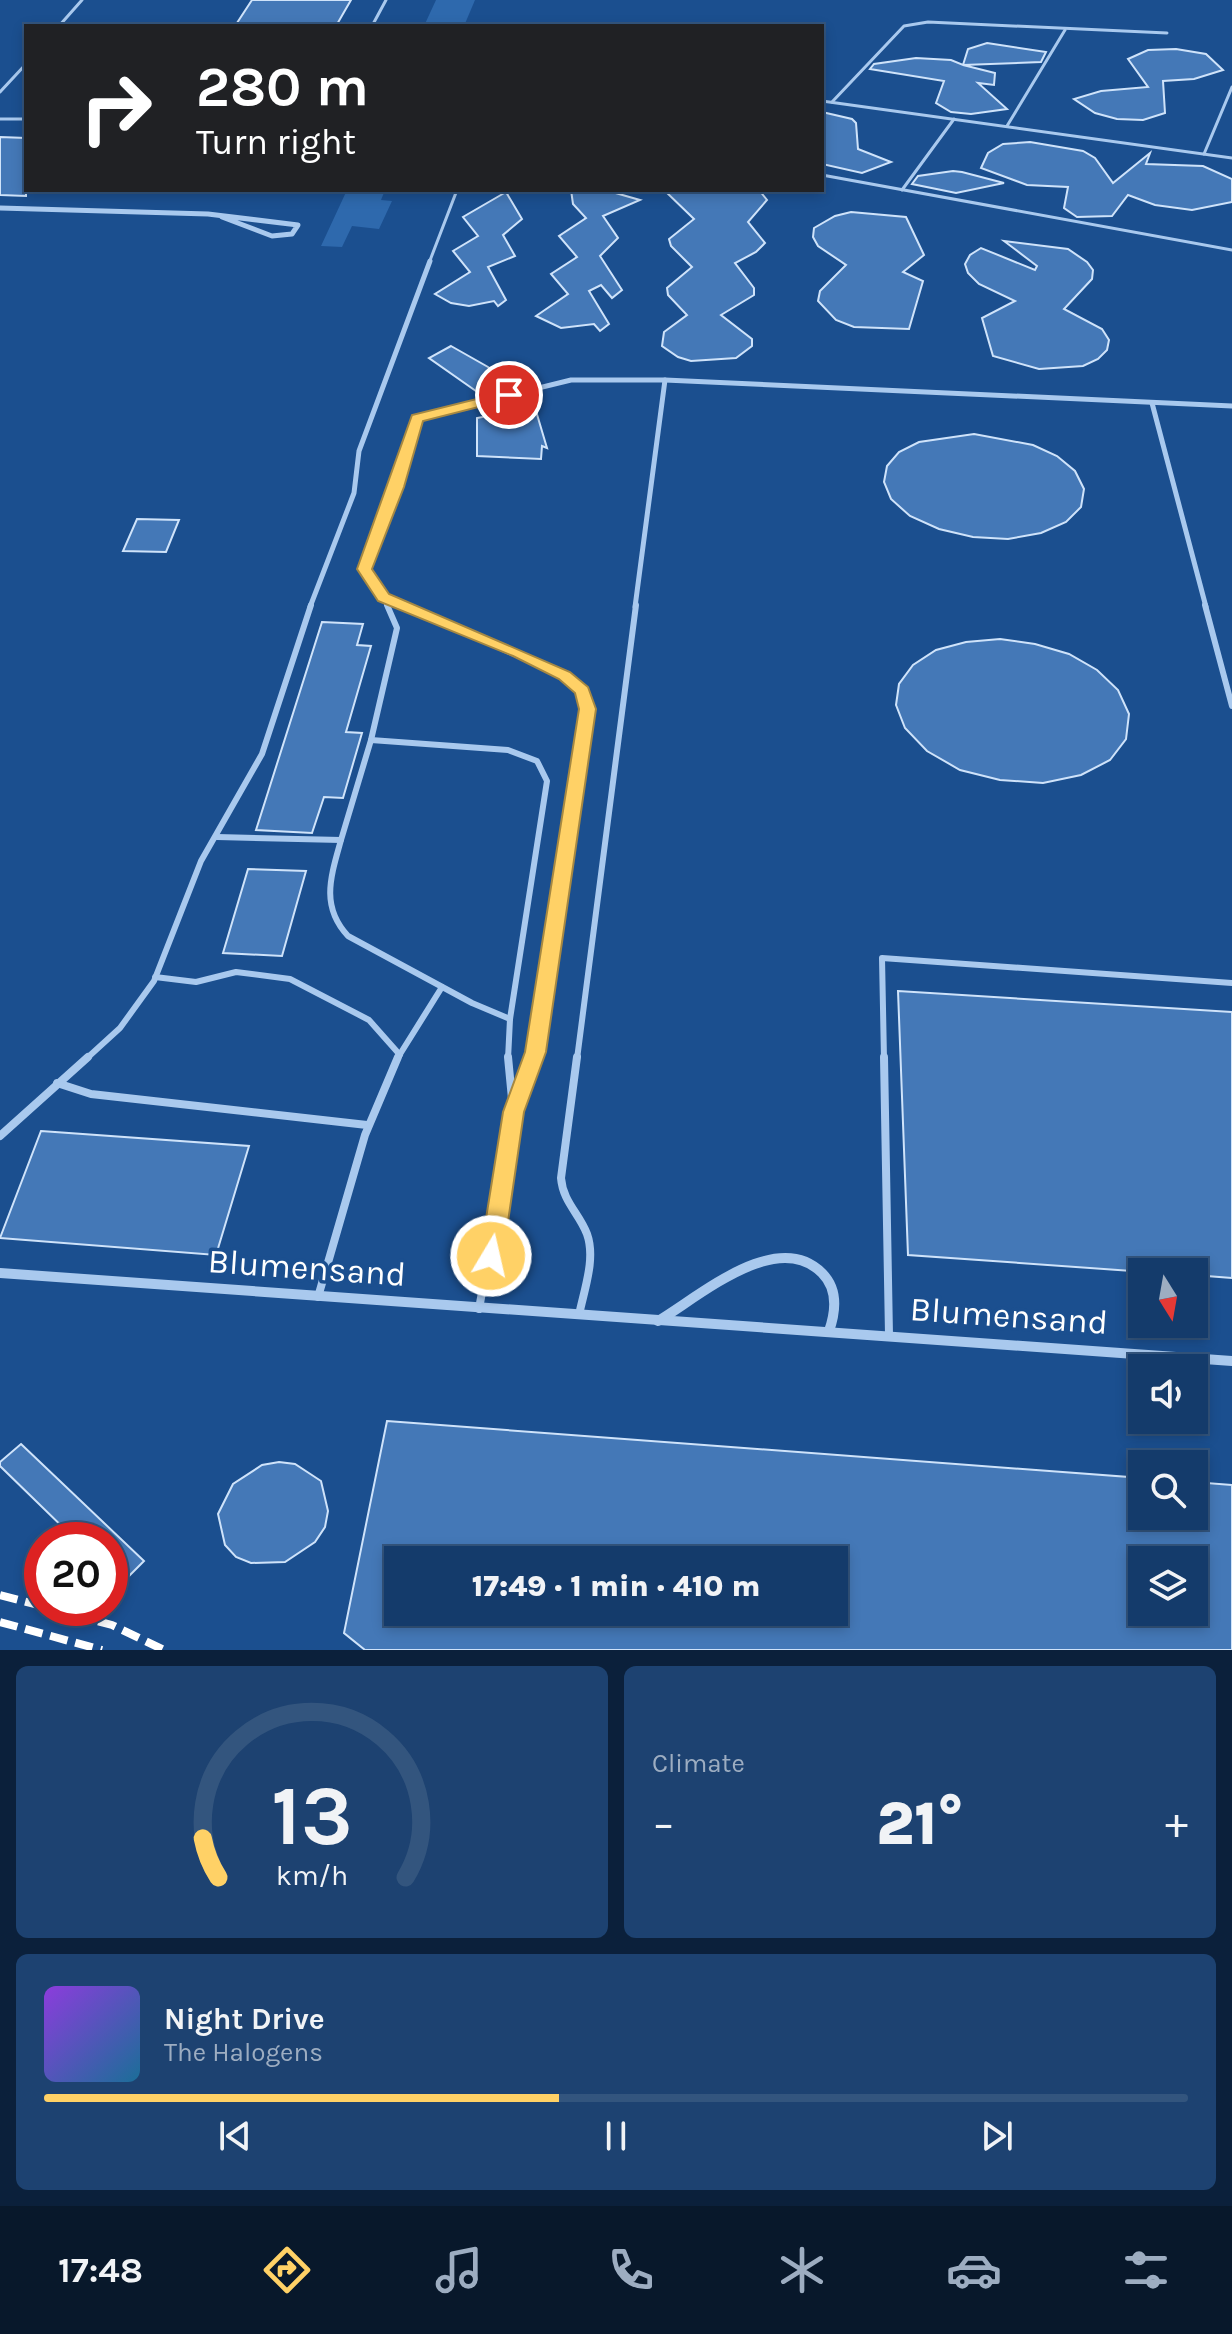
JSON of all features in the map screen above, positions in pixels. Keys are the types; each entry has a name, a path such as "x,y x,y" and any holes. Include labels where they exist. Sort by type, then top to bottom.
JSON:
{"street":[{"path":"0,208 285,219 298,225 292,234 272,236 222,217"},
{"path":"658,1321 763,1262 786,1256 816,1267 829,1283 835,1304 829,1331"},
{"name":"Blumensand","path":"0,1273 1232,1361"}],"lane":[{"path":"61,24 82,0"},
{"path":"373,24 386,0"},
{"path":"832,102 904,26 928,22 1167,33"},
{"path":"1007,126 1065,30"},
{"path":"0,92 24,66"},
{"path":"1204,154 1232,87"},
{"path":"824,101 1232,158"},
{"path":"0,119 24,119"},
{"path":"902,190 954,119"},
{"path":"824,175 1232,250"},
{"path":"0,1136 120,1028 155,977 201,861 262,754 313,599 354,493 359,451 456,192"},
{"path":"510,1019 442,987 348,936 335,926 326,902 371,740 397,628 384,597 365,569 396,487 417,418 571,380 665,380 1232,406"},
{"path":"579,1315 589,1245 587,1234 561,1196 561,1178 665,380"},
{"path":"1152,403 1232,706"},
{"path":"384,597 519,653 564,676 582,691 587,709 535,1052 514,1112 491,1256 479,1309"},
{"path":"371,740 508,750 537,761 544,770 546,794 507,1052 514,1112"},
{"path":"217,837 341,840"},
{"path":"889,1335 882,958 1232,983"},
{"path":"155,977 196,982 236,972 290,979 369,1020 400,1055"},
{"path":"318,1297 367,1125 416,1020 442,987"},
{"path":"57,1083 91,1094 367,1125"}],"shaded area":[{"path":"436,0 475,0 465,24 425,24"},
{"path":"346,192 384,192 381,200 392,201 379,229 352,226 342,247 321,246"}],"building":[{"path":"252,0 351,0 337,24 236,24"},
{"path":"987,43 1046,52 1041,62 963,65 968,49"},
{"path":"1176,49 1206,54 1223,70 1194,79 1163,81 1165,113 1143,120 1117,119 1095,113 1074,99 1101,91 1148,87 1128,59 1148,50"},
{"path":"916,58 951,60 995,73 994,85 978,83 1007,109 971,114 951,112 936,103 944,81 870,69 874,64"},
{"path":"824,112 852,119 856,123 858,149 891,162 862,173 824,164"},
{"path":"0,137 24,138 26,196 0,195"},
{"path":"1030,142 1083,151 1095,158 1113,183 1150,153 1146,164 1203,166 1232,179 1232,202 1192,210 1155,205 1128,195 1112,216 1077,217 1064,208 1068,187 1027,185 981,168 988,153 1003,144"},
{"path":"953,171 1004,183 956,193 912,184 918,176"},
{"path":"506,192 522,219 503,235 515,256 488,267 506,300 498,306 494,301 469,306 451,303 435,294 470,272 453,251 478,236 463,217"},
{"path":"571,192 612,192 640,200 603,216 618,238 600,256 622,290 612,298 601,285 589,291 609,324 600,331 594,324 561,328 536,316 568,294 551,274 577,257 559,236 586,218 573,204"},
{"path":"666,192 761,192 767,200 748,222 765,243 756,252 735,263 754,288 754,295 721,315 752,339 752,346 736,358 691,361 678,357 662,346 664,332 687,315 668,295 667,288 692,267 671,246 669,239 694,219"},
{"path":"851,212 906,217 924,255 903,272 923,281 909,329 854,327 836,320 818,301 820,291 846,265 818,246 813,237 814,228 835,216"},
{"path":"1004,241 1068,249 1087,262 1093,270 1092,279 1064,309 1102,329 1109,340 1107,350 1098,359 1083,366 1039,369 993,356 982,318 1015,301 979,284 968,273 965,264 970,255 981,248 1035,270 1037,266"},
{"path":"451,346 488,367 512,389 483,396 429,358"},
{"path":"519,398 527,412 536,411 547,448 542,446 541,459 477,456 477,418 503,413 493,405"},
{"path":"974,434 1033,445 1057,456 1075,471 1084,489 1081,507 1066,522 1041,533 1008,539 973,537 939,529 910,516 891,499 884,482 887,466 899,452 919,442"},
{"path":"137,519 179,520 166,552 123,551"},
{"path":"322,622 363,624 357,645 371,646 346,732 362,733 343,798 324,797 312,833 256,830"},
{"path":"1000,639 1035,644 1069,654 1097,670 1118,690 1129,714 1126,739 1110,760 1081,775 1043,783 1000,780 960,770 927,751 905,728 896,705 899,684 913,665 936,650 966,642"},
{"path":"248,869 306,871 282,956 223,953"},
{"path":"898,991 1232,1012 1232,1278 1208,1276 1208,1258 1128,1258 1128,1271 908,1255"},
{"path":"41,1131 249,1146 216,1255 0,1238"},
{"path":"387,1421 1128,1477 1128,1530 1208,1530 1208,1483 1232,1485 1232,1650 365,1650 344,1633"},
{"path":"21,1444 103,1522 58,1522 0,1466 0,1462"},
{"path":"279,1462 295,1464 321,1481 328,1511 325,1527 315,1542 285,1562 251,1563 236,1557 225,1545 218,1514 233,1484 262,1465"},
{"path":"128,1546 144,1561 128,1577"}],"railway":[{"path":"0,1595 24,1601"},
{"path":"0,1622 102,1650"},
{"path":"114,1626 164,1650"}],"route":[{"path":"491,1256 514,1112 535,1052 587,709 582,691 564,676 519,653 384,597 365,569 373,541 396,487 417,418 509,395"}]}
